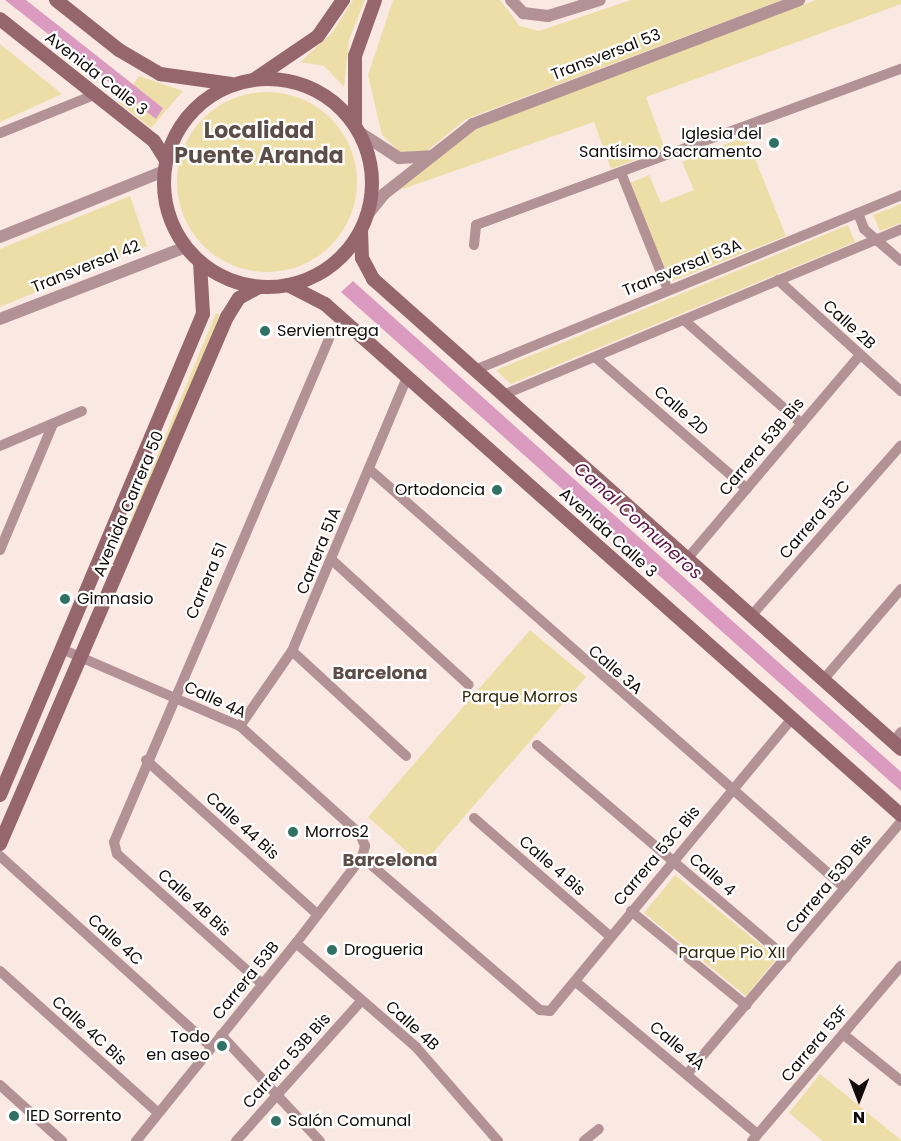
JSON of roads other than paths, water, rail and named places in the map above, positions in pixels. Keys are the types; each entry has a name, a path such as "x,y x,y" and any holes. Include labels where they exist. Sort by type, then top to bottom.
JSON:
{"main road":[{"name":"Avenida Calle 3","path":"56,0 119,50 160,74 236,84"},
{"path":"357,129 313,89 283,80 252,80 236,84 191,113 165,165 166,208 186,247 200,262 234,281 259,286 288,285 331,266 361,230 368,214 372,172 357,129 355,56 375,0"},
{"path":"252,80 304,47 337,3"},
{"name":"Avenida Calle 3","path":"0,19 154,141 165,165"},
{"name":"Avenida Calle 3","path":"361,230 362,258 373,279 823,680 898,741"},
{"name":"Avenida Carrera 50","path":"1,789 64,650 203,314 200,262"},
{"name":"Avenida Calle 3","path":"288,285 325,304 901,815"},
{"name":"Avenida Carrera 50","path":"0,844 227,317 239,298 259,286"}],"street":[{"path":"511,0 523,13 559,15 600,0"},
{"name":"Transversal 53","path":"368,214 464,129 492,115 799,0"},
{"path":"474,245 476,225 622,175 901,69"},
{"path":"0,133 94,95"},
{"path":"357,129 399,158 434,156"},
{"path":"0,237 165,165"},
{"path":"622,175 668,290"},
{"name":"Transversal 53A","path":"475,370 901,195"},
{"path":"858,213 877,240 901,261"},
{"path":"503,395 901,230"},
{"name":"Transversal 42","path":"0,319 186,247"},
{"name":"Calle 2B","path":"778,280 901,391"},
{"path":"684,320 802,424"},
{"name":"Carrera 51","path":"114,842 146,760 332,332"},
{"name":"Carrera 53B Bis","path":"687,559 860,355"},
{"name":"Calle 2D","path":"595,357 747,489"},
{"name":"Carrera 51A","path":"240,726 292,651 407,377"},
{"path":"0,446 82,411"},
{"path":"0,550 53,424"},
{"name":"Carrera 53C","path":"751,615 901,445"},
{"name":"Calle 3A","path":"369,469 730,792 845,888"},
{"path":"332,560 470,685"},
{"path":"823,680 901,589"},
{"name":"Calle 4A","path":"64,650 240,726 360,834 362,857"},
{"path":"292,651 406,756"},
{"name":"Carrera 53C Bis","path":"362,857 546,1012 576,982 631,911 792,718"},
{"name":"Calle 4","path":"537,745 786,958"},
{"name":"Calle 44 Bis","path":"146,760 317,914"},
{"name":"Calle 4 Bis","path":"474,818 611,937"},
{"name":"Carrera 53D Bis","path":"687,1074 901,822"},
{"name":"Calle 4B Bis","path":"114,842 117,854 261,983"},
{"name":"Calle 4C","path":"0,856 210,1046"},
{"name":"Carrera 53B","path":"136,1141 210,1046 296,943 362,857"},
{"path":"631,911 746,1005"},
{"name":"Calle 4B","path":"296,943 416,1047 498,1141"},
{"name":"Carrera 53F","path":"755,1138 901,966"},
{"name":"Calle 4C Bis","path":"0,971 158,1113"},
{"name":"Calle 4A","path":"576,982 687,1074 755,1138"},
{"name":"Carrera 53B Bis","path":"236,1141 361,1000"},
{"path":"843,1034 901,1081"},
{"path":"221,1035 278,1092 320,1141"},
{"path":"0,1085 62,1141"},
{"path":"584,1141 599,1129"}],"place":[{"name":"Iglesia del Santísimo Sacramento","path":"774,143"},
{"name":"Servientrega","path":"265,331"},
{"name":"Ortodoncia","path":"497,490"},
{"name":"Gimnasio","path":"65,599"},
{"name":"Morros2","path":"293,832"},
{"name":"Drogueria","path":"332,950"},
{"name":"Todo en aseo","path":"222,1046"},
{"name":"IED Sorrento","path":"14,1116"},
{"name":"Salón Comunal","path":"276,1121"}],"district":[{"name":"Localidad Puente Aranda","path":"259,142"},
{"name":"Barcelona","path":"380,673"},
{"name":"Barcelona","path":"390,860"}],"water label":[{"name":"Canal Comuneros","path":"638,521"}],"park label":[{"name":"Parque Morros","path":"520,697"},
{"name":"Parque Pio XII","path":"732,953"}]}
